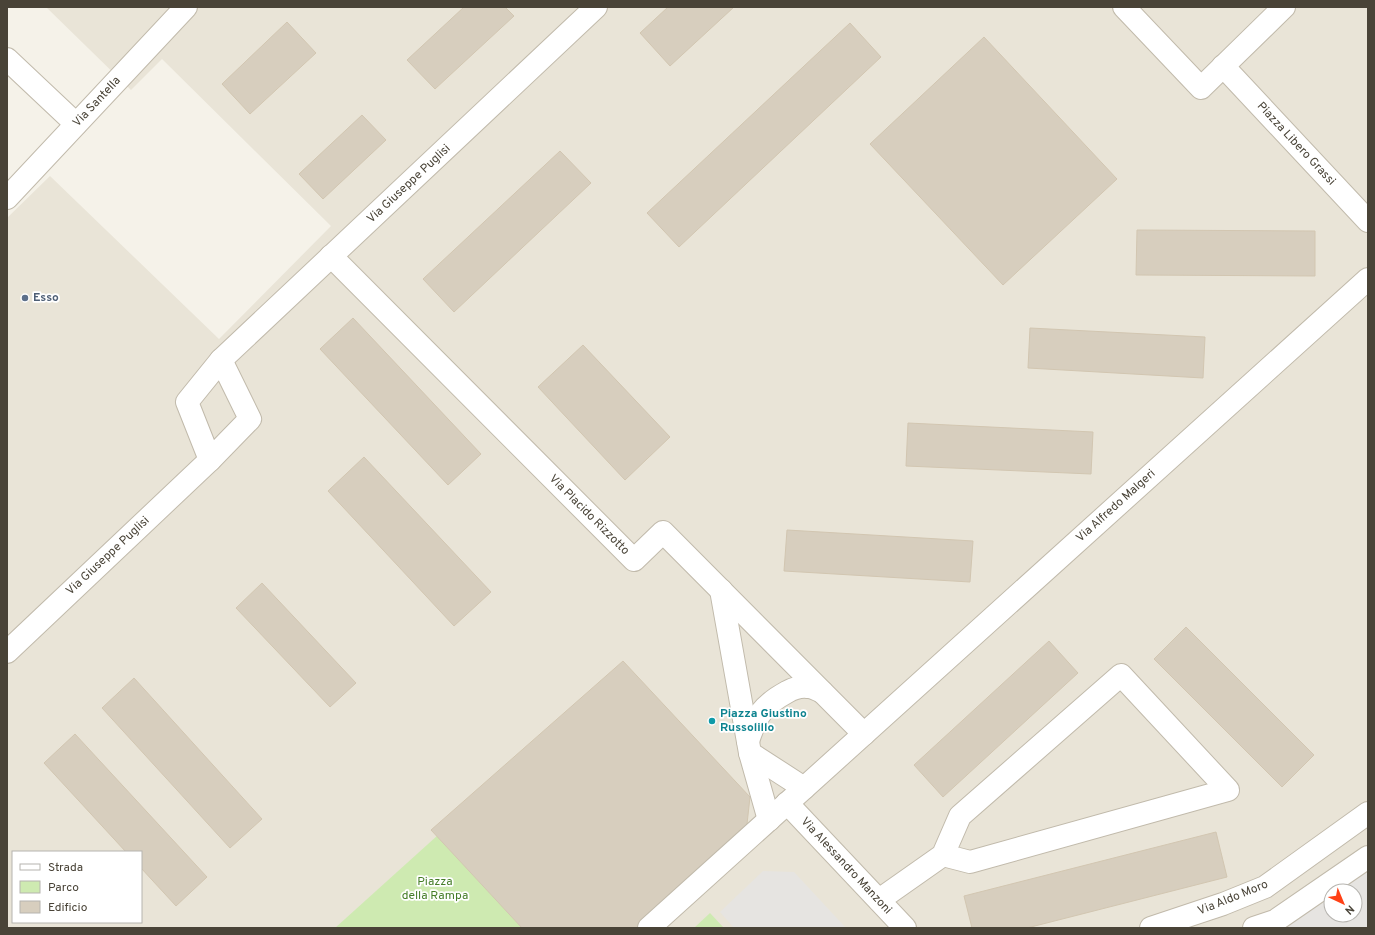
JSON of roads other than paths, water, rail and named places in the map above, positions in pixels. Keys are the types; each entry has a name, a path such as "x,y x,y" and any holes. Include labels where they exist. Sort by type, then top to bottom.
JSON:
{"street":[{"name":"Via Giuseppe Puglisi","path":"210,460 187,402 221,360 596,7"},
{"path":"1124,7 1201,88 1284,7"},
{"name":"Via Santella","path":"7,198 180,9"},
{"path":"7,59 76,124"},
{"name":"Piazza Libero Grassi","path":"1223,66 1368,221"},
{"name":"Via Placido Rizzotto","path":"332,256 634,560 663,532 864,734"},
{"name":"Via Alfredo Malgeri","path":"864,734 1368,279"},
{"name":"Via Giuseppe Puglisi","path":"7,652 210,460 250,419 221,360"},
{"path":"720,590 749,747 769,820"},
{"path":"879,900 943,855 960,816 1121,675 1228,790 970,862 943,855"},
{"path":"749,747 752,727 764,708 774,699 792,690 807,686 822,692"},
{"path":"649,928 864,734"},
{"path":"749,747 804,788"},
{"name":"Via Alessandro Manzoni","path":"787,803 905,928"},
{"name":"Via Aldo Moro","path":"1151,928 1265,888 1368,813"},
{"path":"1254,928 1274,921 1368,857"}],"place":[{"name":"Esso","path":"25,298"},
{"name":"Piazza Giustino Russolillo","path":"712,721"}],"park label":[{"name":"Piazza della Rampa","path":"435,889"}]}
